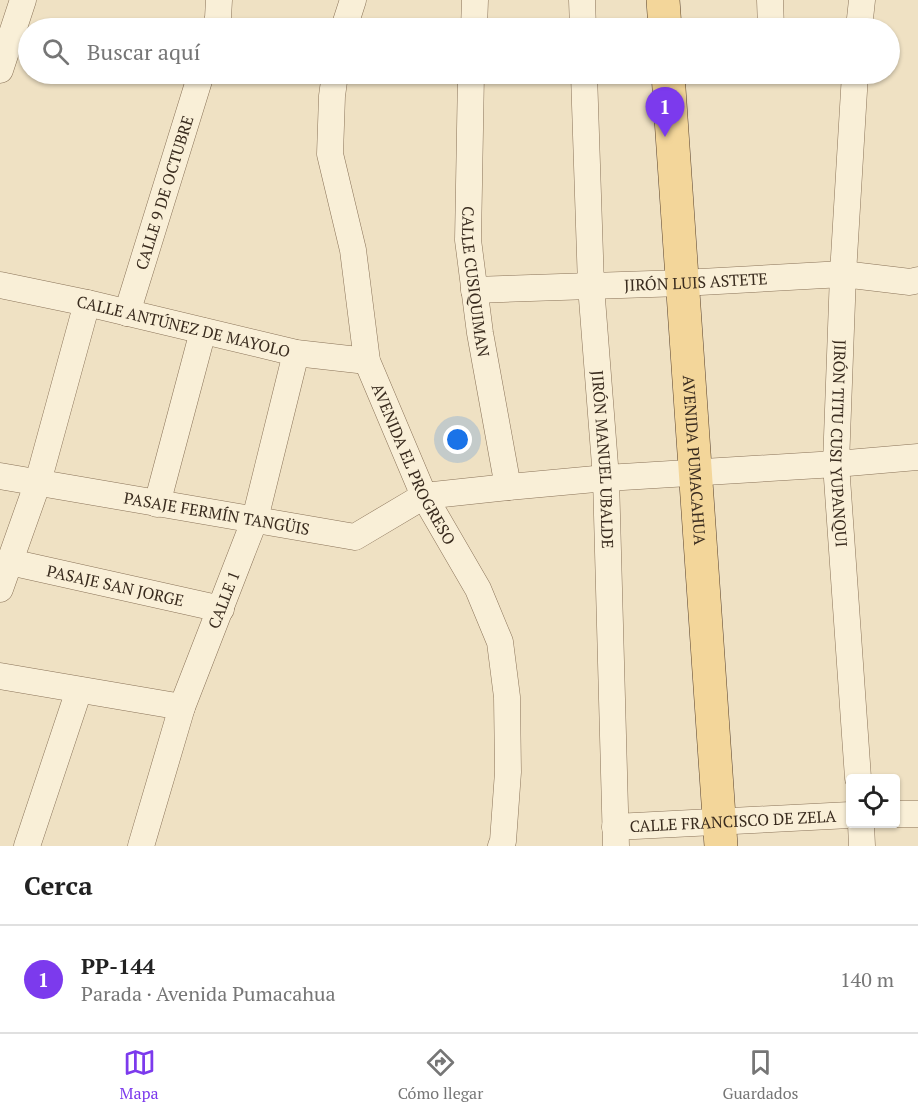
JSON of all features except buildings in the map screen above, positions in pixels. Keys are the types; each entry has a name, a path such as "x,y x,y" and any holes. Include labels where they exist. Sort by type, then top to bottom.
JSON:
{"main road":[{"path":"663,0 664,18"},
{"name":"AVENIDA PUMACAHUA","path":"669,84 720,834"}],"street":[{"path":"0,70 23,0"},
{"path":"218,18 219,0"},
{"path":"347,18 353,0"},
{"path":"475,18 476,0"},
{"path":"582,0 583,18"},
{"path":"770,0 771,18"},
{"path":"860,18 862,0"},
{"name":"CALLE 9 DE OCTUBRE","path":"128,313 198,84"},
{"name":"AVENIDA EL PROGRESO","path":"334,84 330,154 352,250 367,361 424,496 478,589 500,642 507,697 508,772 501,846"},
{"name":"CALLE CUSIQUIMAN","path":"471,84 468,240 480,333 508,487"},
{"name":"JIRÓN MANUEL UBALDE","path":"584,84 591,286 606,478 616,836"},
{"name":"JIRÓN TITU CUSI YUPANQUI","path":"854,84 843,274 836,464 858,774"},
{"name":"JIRÓN LUIS ASTETE","path":"474,290 682,283 843,274 910,282 918,280"},
{"name":"CALLE ANTÚNEZ DE MAYOLO","path":"0,285 87,303 296,353 367,361"},
{"path":"0,589 38,482 87,303"},
{"path":"157,504 202,331"},
{"name":"CALLE 1","path":"141,846 182,707 255,519 296,353"},
{"path":"424,496 606,478 918,457"},
{"name":"PASAJE FERMÍN TANGÜIS","path":"0,476 355,537 424,496"},
{"name":"PASAJE SAN JORGE","path":"10,562 220,609"},
{"path":"0,676 182,707"},
{"path":"27,846 79,690"},
{"path":"900,814 918,814"},
{"name":"CALLE FRANCISCO DE ZELA","path":"616,836 720,834 846,816"},
{"path":"861,828 862,846"}],"place":[{"name":"PP-144","path":"665,137"}]}
